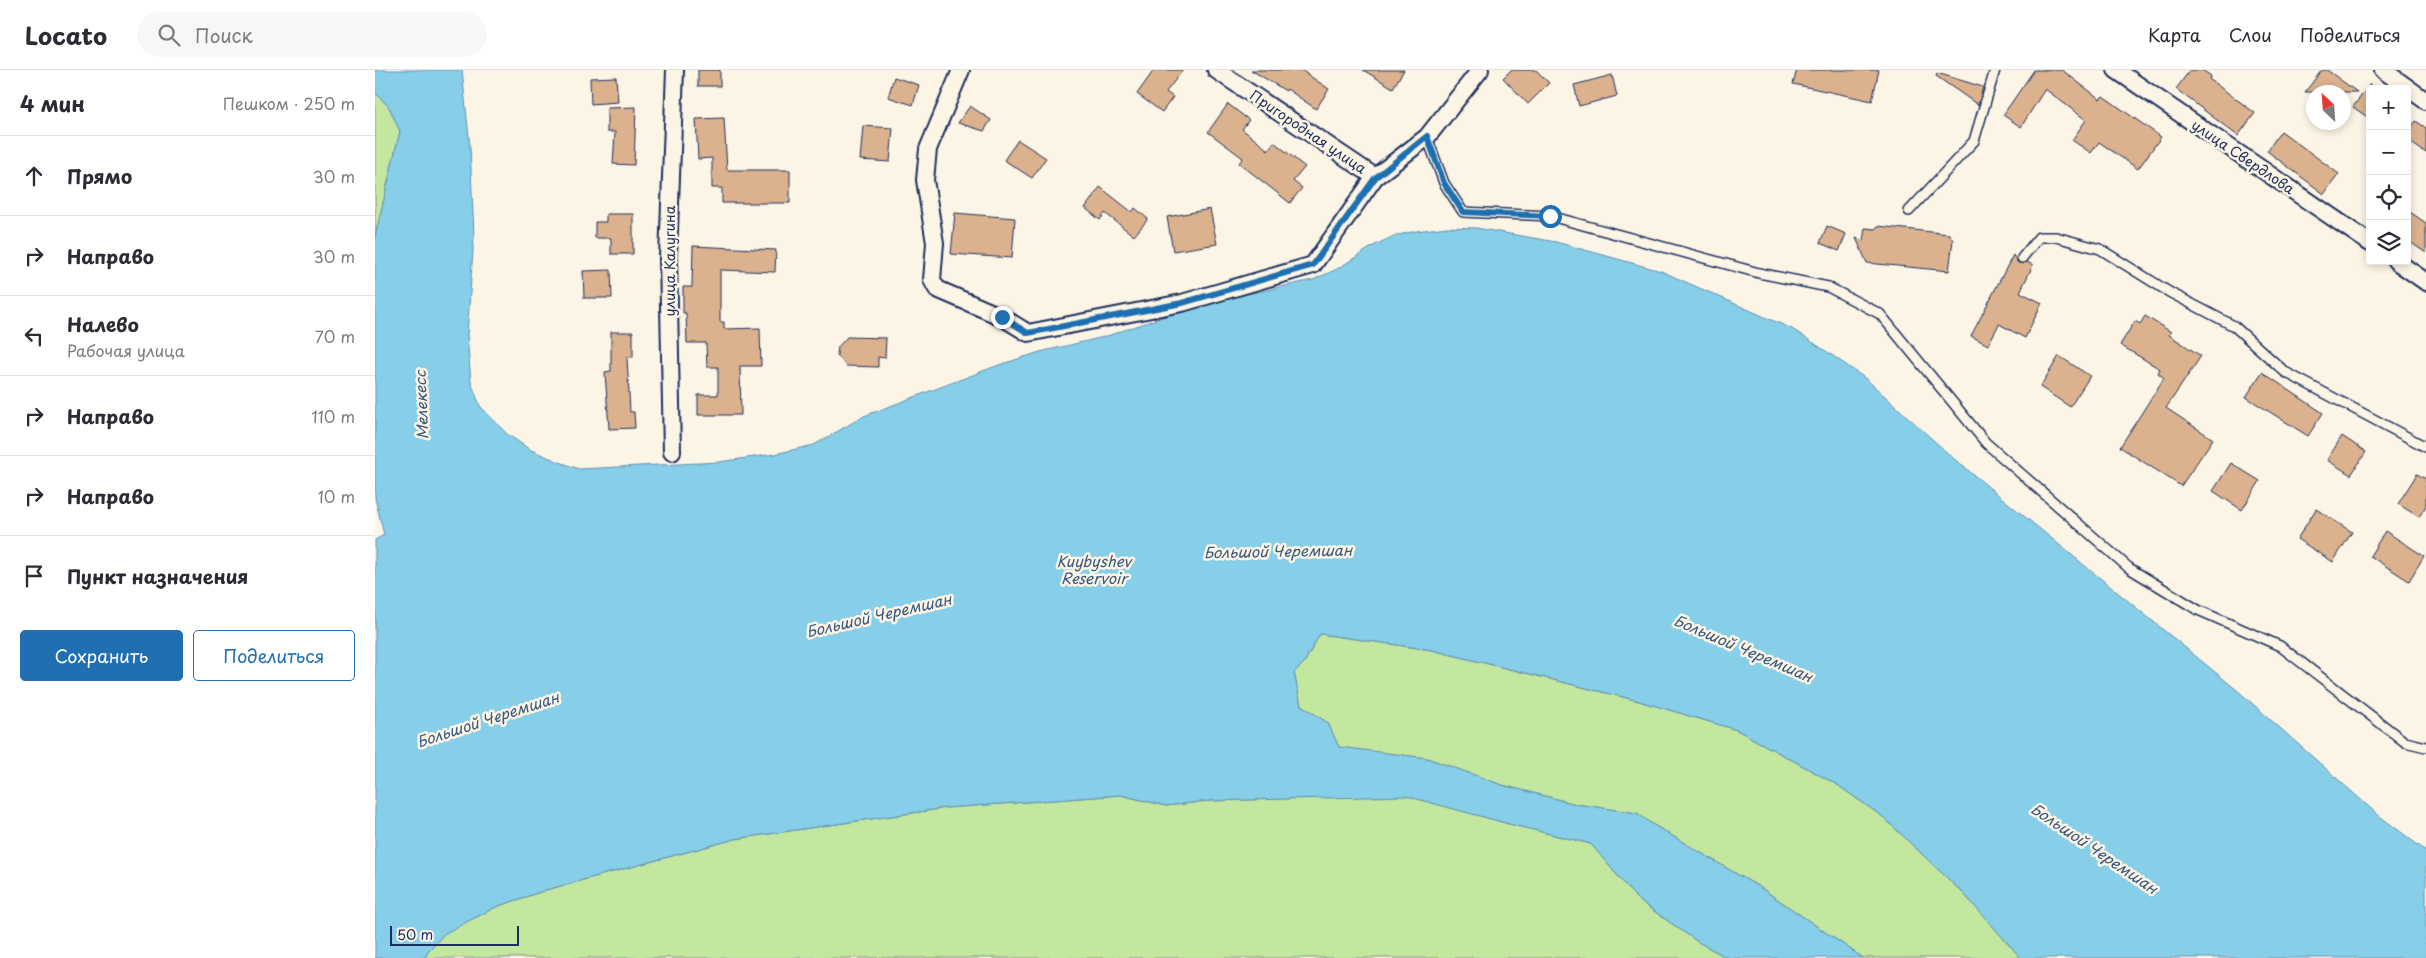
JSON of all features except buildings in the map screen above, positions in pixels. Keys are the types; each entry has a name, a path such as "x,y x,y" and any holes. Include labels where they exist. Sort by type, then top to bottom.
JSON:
{"street":[{"name":"улица Калугина","path":"673,452 669,257 675,70"},
{"path":"961,70 928,149 925,180 935,243 932,280 937,289 1002,317 1028,333 1182,303 1313,265 1375,178 1427,136 1480,70"},
{"name":"Пригородная улица","path":"1216,70 1375,178"},
{"name":"улица Свердлова","path":"2116,70 2366,241"},
{"path":"2383,70 2426,101"},
{"path":"2402,265 2426,282"}],"lane":[{"path":"1909,211 1974,141 1995,70"},
{"path":"1427,136 1444,183 1463,212 1550,216 1759,273 1827,287 1880,314 1987,443 2129,568 2198,610 2280,646 2405,742 2426,747"},
{"path":"2022,258 2039,237 2056,237 2100,249 2169,292 2234,326 2285,372 2426,447"}],"green space":[{"path":"375,92 389,107 400,131 375,237"},
{"path":"1320,634 1432,650 1639,701 1737,730 1836,784 1883,817 1964,894 2021,958 1863,958 1764,890 1652,824 1637,813 1576,804 1502,785 1427,758 1339,748 1328,723 1301,705 1294,673 1304,663"},
{"path":"1121,795 1166,806 1209,801 1406,795 1509,824 1591,844 1638,900 1698,942 1728,958 425,958 428,951 445,933 496,907 546,890 735,839 946,808"}],"water":[{"name":"Kuybyshev Reservoir","path":"375,70 462,70 470,147 474,236 467,335 471,382 480,406 507,434 529,449 579,469 719,462 775,454 814,445 864,416 999,365 1040,352 1104,337 1201,304 1313,280 1337,269 1375,245 1394,236 1416,231 1447,227 1476,228 1556,242 1661,271 1792,329 1866,379 1953,458 2237,690 2377,814 2426,851 2426,958 2021,958 1964,894 1883,817 1836,784 1737,730 1639,701 1432,650 1320,634 1304,663 1294,673 1301,705 1328,723 1339,747 1427,758 1502,785 1576,804 1637,813 1652,824 1764,890 1863,958 1728,958 1698,942 1638,900 1591,844 1406,796 1209,801 1166,806 1121,795 946,808 735,839 546,890 496,907 445,933 428,951 425,958 375,958 375,540 384,535 375,498 375,237 400,131 389,107 375,92"}],"route":[{"path":"1002,317 1028,333 1182,303 1313,265 1375,178 1427,136 1444,183 1463,212 1550,216"}],"water label":[{"name":"Мелекесс","path":"422,405"},
{"name":"Большой Черемшан","path":"1278,552"},
{"name":"Большой Черемшан","path":"879,616"},
{"name":"Большой Черемшан","path":"1743,649"},
{"name":"Большой Черемшан","path":"488,720"},
{"name":"Большой Черемшан","path":"2094,849"}]}
